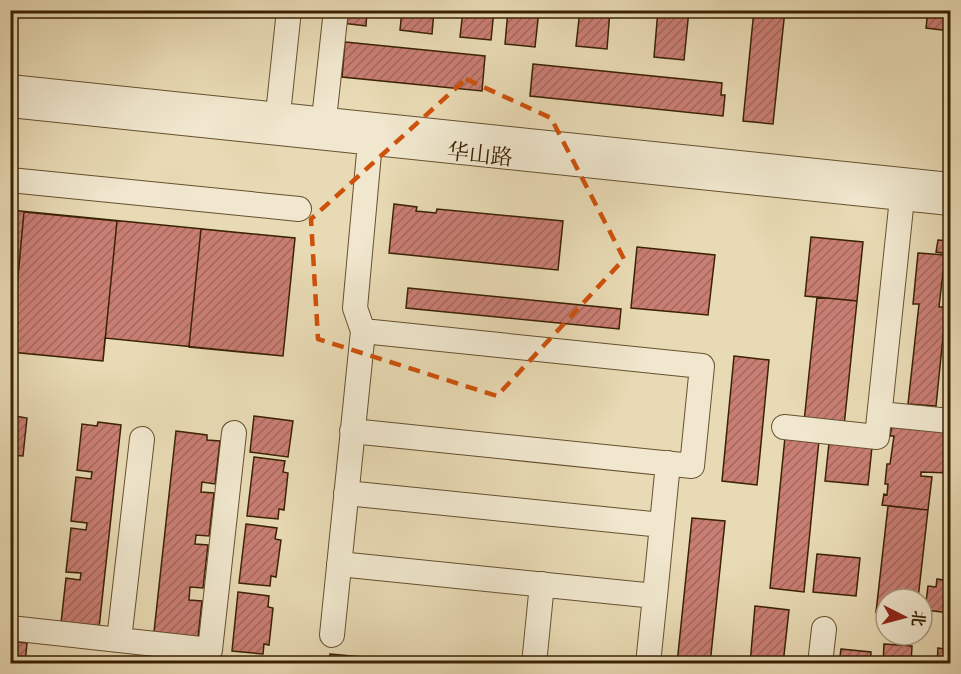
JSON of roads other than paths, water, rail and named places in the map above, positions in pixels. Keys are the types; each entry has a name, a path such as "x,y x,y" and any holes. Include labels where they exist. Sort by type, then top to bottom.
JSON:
{"street":[{"path":"278,114 288,10"},
{"path":"324,119 336,10"},
{"name":"华山路","path":"10,87 951,185"},
{"name":"华山路","path":"10,105 951,203"},
{"path":"332,635 363,331 355,308 370,142"},
{"path":"10,180 299,209"},
{"path":"784,427 877,437 902,198"},
{"path":"352,431 692,466 702,366 363,331"},
{"path":"880,414 951,422"},
{"path":"10,628 210,650 234,433"},
{"path":"119,640 142,440"},
{"path":"648,663 668,463"},
{"path":"346,493 662,525"},
{"path":"339,564 655,596"},
{"path":"534,663 542,585"},
{"path":"820,663 824,629"}]}
